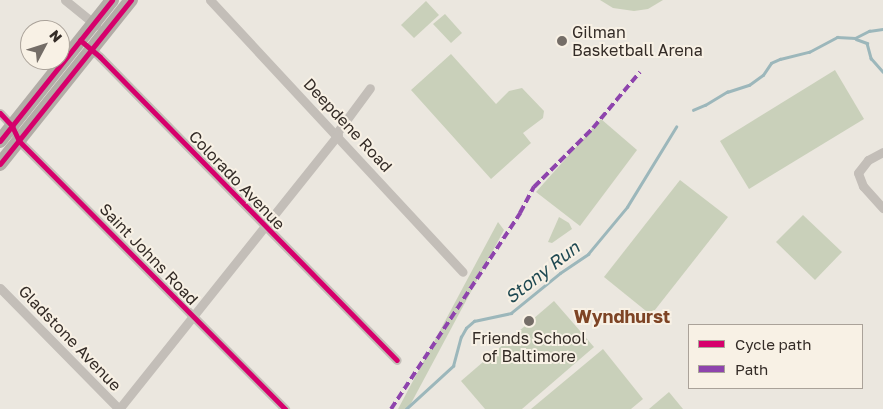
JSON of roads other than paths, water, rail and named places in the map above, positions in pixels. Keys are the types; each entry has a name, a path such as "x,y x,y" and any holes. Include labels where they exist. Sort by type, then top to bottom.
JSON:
{"main road":[{"path":"0,141 112,0"},
{"path":"0,164 131,0"}],"street":[{"path":"65,0 105,32"},
{"name":"Deepdene Road","path":"210,0 463,272"},
{"name":"Colorado Avenue","path":"80,40 398,360"},
{"path":"119,409 337,135 370,88"},
{"name":"Saint Johns Road","path":"0,113 12,126 19,141 285,409"},
{"path":"883,152 861,166 858,173 863,186 883,208"},
{"name":"Gladstone Avenue","path":"0,288 119,409"}],"waterway":[{"name":"Stony Run","path":"693,110 727,92 749,85 763,75 771,63 780,59 809,52 837,37 855,38 869,31 883,29"},
{"path":"856,39 867,43 871,58 883,72"},
{"name":"Stony Run","path":"406,409 453,366 461,337 466,328 474,321 511,313 560,273 588,254 627,207 676,127"}],"place":[{"name":"Gilman Basketball Arena","path":"562,41"},
{"name":"Friends School of Baltimore","path":"529,321"}],"district":[{"name":"Wyndhurst","path":"622,316"}]}
